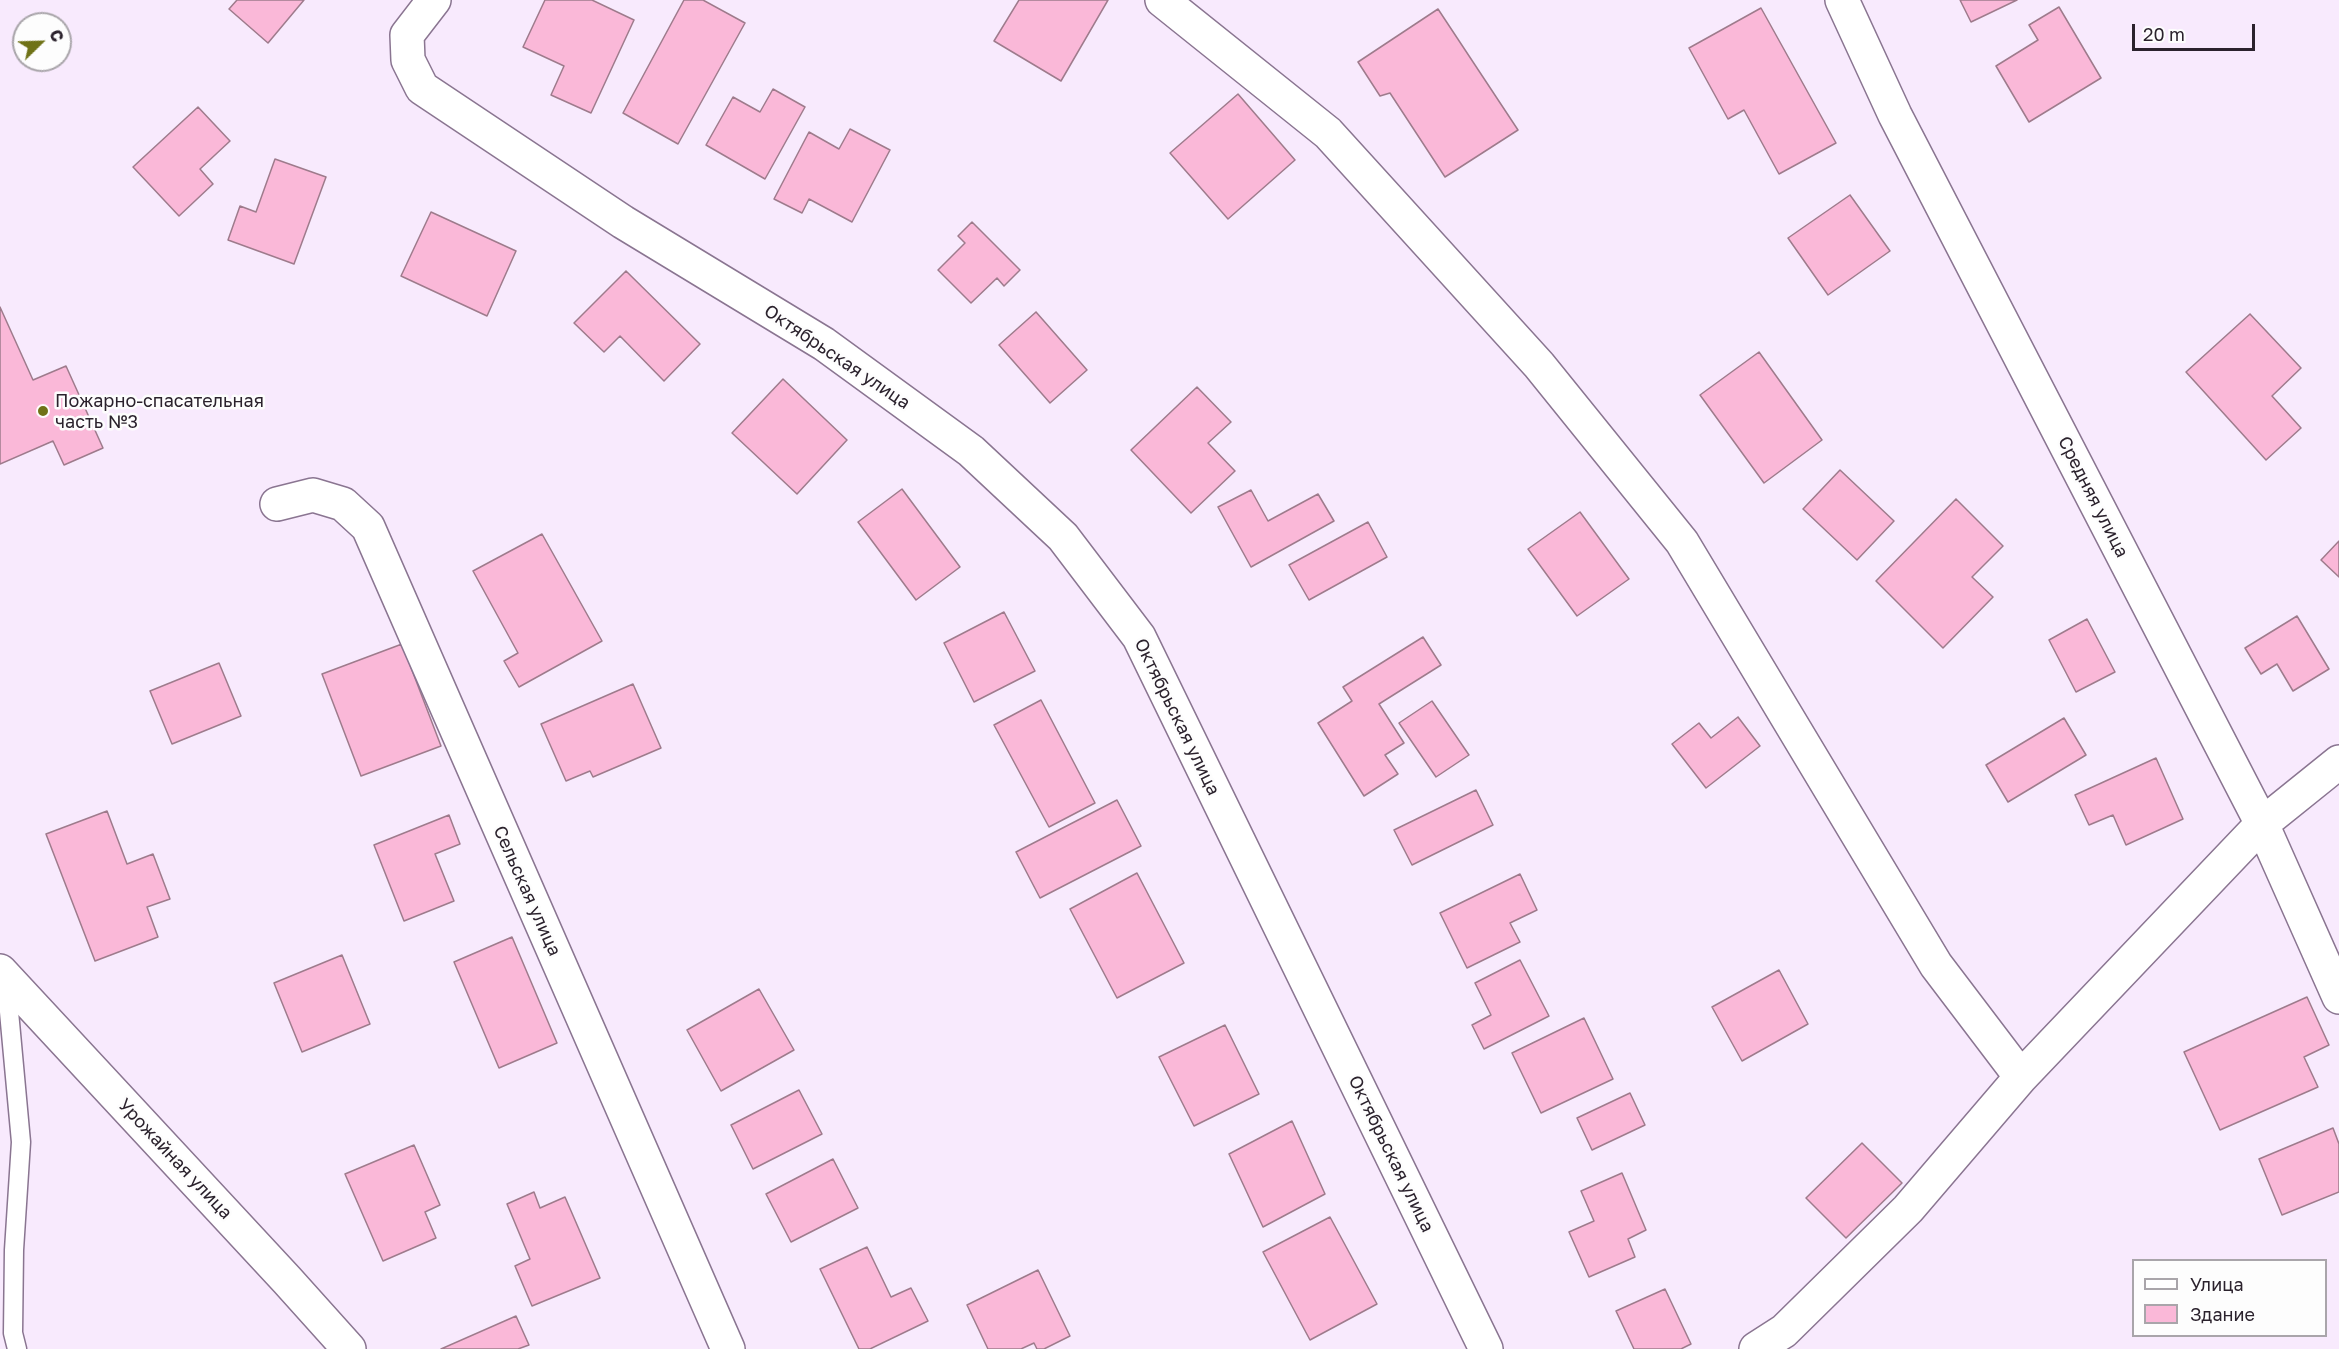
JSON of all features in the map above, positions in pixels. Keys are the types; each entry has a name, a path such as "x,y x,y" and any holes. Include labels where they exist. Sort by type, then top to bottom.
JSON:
{"street":[{"name":"Октябрьская улица","path":"434,0 407,35 408,60 422,88 623,222 824,344 971,451 1063,537 1139,637 1486,1349"},
{"path":"1162,0 1328,133 1539,364 1682,542 1936,965 2021,1077"},
{"name":"Средняя улица","path":"1842,0 1901,126 2262,824 2339,997"},
{"name":"Сельская улица","path":"277,504 313,495 343,504 368,527 728,1349"},
{"path":"1756,1349 1784,1331 1908,1209 2021,1077 2262,824 2339,762"},
{"name":"Урожайная улица","path":"3,974 349,1349"}],"lane":[{"path":"3,974 21,1142 14,1250 13,1333 17,1349"}],"building":[{"path":"237,0 304,0 268,43 229,9"},
{"path":"545,0 592,0 634,20 591,113 551,95 564,66 523,47"},
{"path":"684,0 703,0 745,23 678,144 623,113"},
{"path":"1019,0 1108,0 1061,81 994,41"},
{"path":"1960,0 2017,0 1971,22"},
{"path":"2059,7 2101,78 2029,122 1996,66 2038,40 2029,25"},
{"path":"1761,8 1836,143 1779,174 1744,110 1728,119 1689,48"},
{"path":"1438,9 1518,130 1445,177 1390,93 1380,96 1358,62"},
{"path":"773,89 805,107 765,179 706,145 733,97 760,112"},
{"path":"1238,94 1295,160 1228,219 1170,153"},
{"path":"198,107 230,141 200,169 213,184 179,216 133,167"},
{"path":"850,129 890,150 852,222 809,199 802,213 774,199 809,132 839,149"},
{"path":"275,159 326,177 294,264 228,240 240,206 256,212"},
{"path":"1850,195 1890,251 1828,295 1788,238"},
{"path":"431,212 516,251 487,316 401,276"},
{"path":"972,222 1020,270 1004,286 997,278 971,303 938,270 965,243 958,236"},
{"path":"626,271 700,344 664,381 620,336 604,352 574,323"},
{"name":"Пожарно-спасательная часть №3","path":"0,307 33,380 66,366 103,448 64,465 53,441 0,464"},
{"path":"1036,312 1087,370 1050,403 999,345"},
{"path":"2250,314 2301,368 2272,396 2301,428 2266,460 2186,372"},
{"path":"1759,352 1822,440 1764,483 1700,395"},
{"path":"783,379 847,440 797,494 732,433"},
{"path":"1197,387 1231,422 1208,443 1235,471 1191,513 1131,450"},
{"path":"1840,470 1894,521 1857,560 1803,509"},
{"path":"902,489 960,567 916,600 858,522"},
{"path":"1251,490 1268,521 1318,494 1334,521 1251,567 1218,507"},
{"path":"1956,499 2003,546 1972,577 1993,597 1943,648 1876,581"},
{"path":"1580,512 1629,579 1577,616 1528,549"},
{"path":"1368,522 1387,557 1309,600 1289,565"},
{"path":"542,534 602,641 519,687 504,661 518,653 473,571"},
{"path":"2339,541 2339,577 2321,560"},
{"path":"1004,612 1035,671 974,702 944,643"},
{"path":"2297,616 2329,669 2293,691 2277,664 2261,674 2245,648"},
{"path":"2087,619 2115,672 2076,692 2049,640"},
{"path":"1423,637 1441,665 1379,704 1404,743 1385,755 1398,774 1364,796 1318,723 1352,701 1343,687"},
{"path":"402,644 441,746 361,776 322,674"},
{"path":"219,663 241,716 172,744 150,691"},
{"path":"633,684 661,748 593,777 590,771 566,781 541,724"},
{"path":"1041,700 1095,803 1049,827 994,725"},
{"path":"1432,701 1469,755 1436,777 1399,723"},
{"path":"1738,717 1760,746 1706,788 1672,744 1699,723 1711,738"},
{"path":"2064,718 2086,755 2008,802 1986,765"},
{"path":"2156,758 2183,819 2126,845 2113,815 2089,825 2075,795"},
{"path":"1476,790 1493,825 1412,865 1394,830"},
{"path":"1117,800 1141,846 1040,898 1016,852"},
{"path":"107,811 127,864 153,854 170,899 147,907 158,937 95,961 46,834"},
{"path":"449,815 460,844 435,854 454,901 404,921 374,845"},
{"path":"1137,873 1184,963 1117,998 1070,909"},
{"path":"1520,874 1537,910 1510,923 1520,942 1467,968 1440,913"},
{"path":"512,937 557,1043 499,1068 454,962"},
{"path":"342,955 370,1024 302,1052 274,983"},
{"path":"1520,960 1549,1016 1484,1049 1472,1025 1491,1015 1475,983"},
{"path":"1779,970 1808,1024 1742,1061 1712,1007"},
{"path":"759,989 794,1050 721,1091 687,1030"},
{"path":"2307,997 2329,1045 2304,1057 2318,1087 2220,1130 2184,1052"},
{"path":"1584,1018 1613,1079 1541,1113 1512,1053"},
{"path":"1225,1025 1259,1094 1194,1126 1159,1057"},
{"path":"799,1090 822,1134 753,1169 731,1125"},
{"path":"1630,1093 1645,1125 1592,1150 1577,1118"},
{"path":"1292,1121 1325,1194 1263,1227 1229,1154"},
{"path":"2333,1128 2339,1144 2339,1192 2282,1215 2259,1159"},
{"path":"1862,1143 1902,1183 1846,1238 1806,1198"},
{"path":"414,1145 440,1205 425,1212 436,1238 383,1261 345,1174"},
{"path":"833,1159 858,1208 791,1242 766,1194"},
{"path":"1622,1173 1646,1230 1628,1239 1635,1257 1589,1277 1569,1232 1594,1221 1581,1191"},
{"path":"534,1192 540,1208 565,1197 600,1278 532,1306 515,1266 530,1259 507,1204"},
{"path":"1330,1217 1377,1304 1310,1340 1263,1252"},
{"path":"867,1247 891,1297 911,1288 928,1321 870,1349 859,1349 820,1269"},
{"path":"1038,1270 1070,1336 1044,1349 1037,1349 1034,1343 1021,1349 988,1349 967,1305"},
{"path":"1665,1289 1691,1344 1681,1349 1634,1349 1616,1311"},
{"path":"516,1316 529,1345 518,1349 441,1349"}],"place":[{"name":"Пожарно-спасательная часть №3","path":"43,411"}]}
